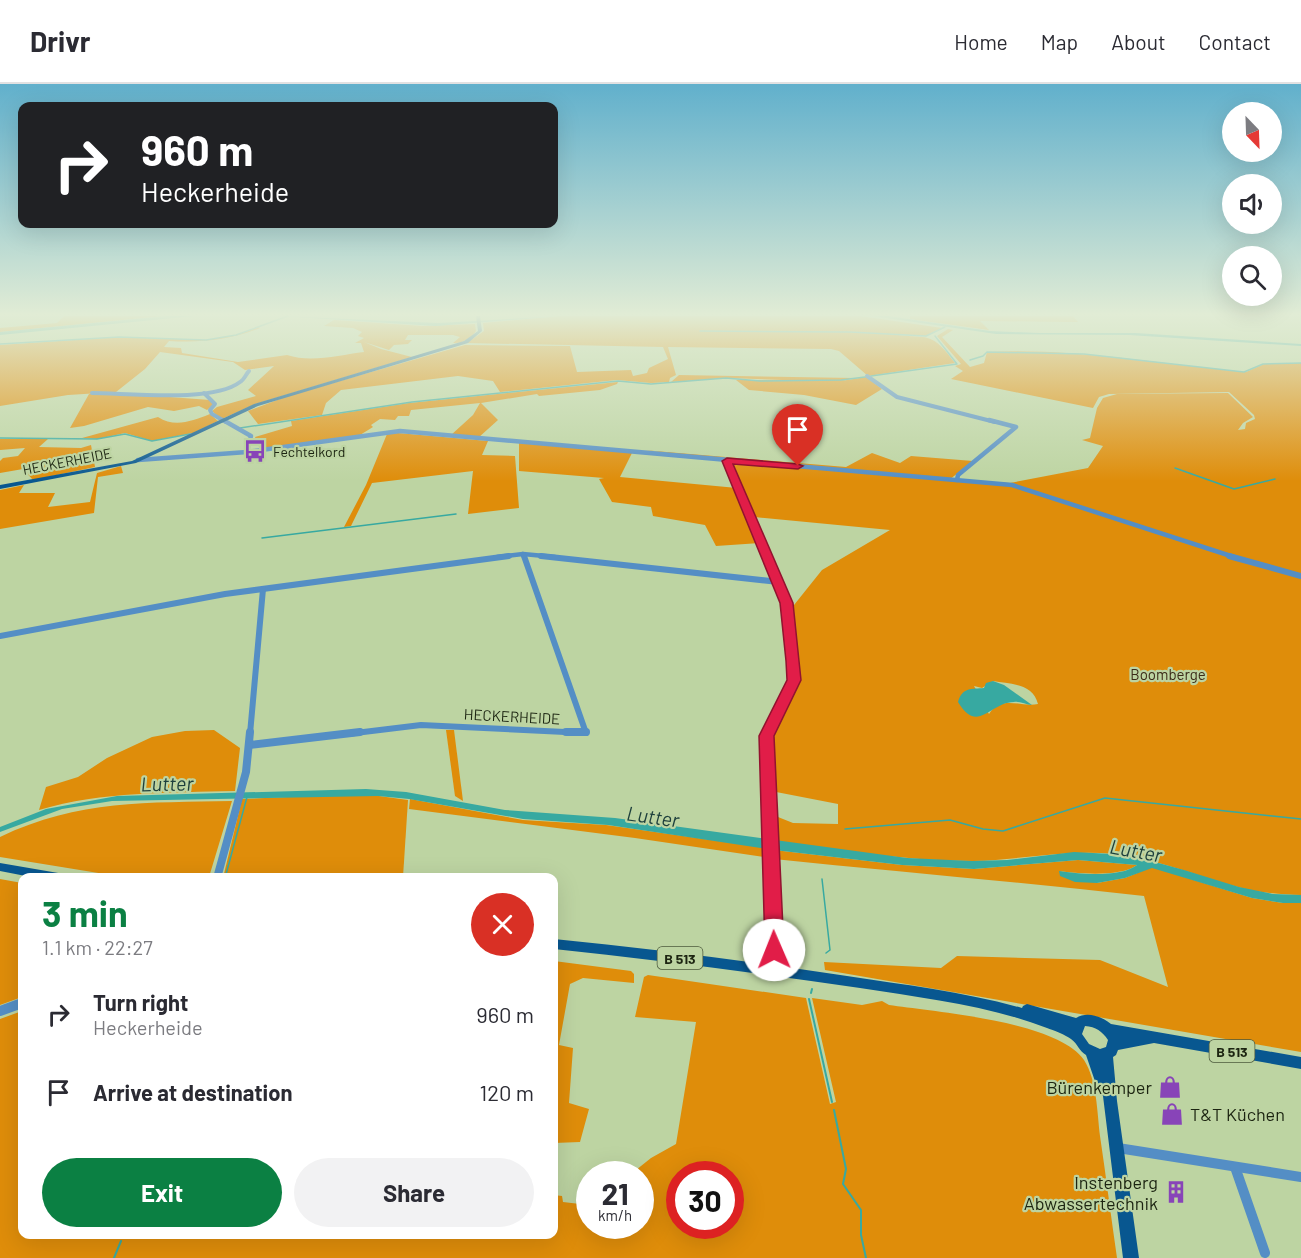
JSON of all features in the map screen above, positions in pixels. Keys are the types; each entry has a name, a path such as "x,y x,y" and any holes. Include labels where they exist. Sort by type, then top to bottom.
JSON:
{"main road":[{"name":"HECKERHEIDE","path":"0,487 138,460 256,405 370,371"},
{"path":"0,867 35,873"},
{"name":"B 513","path":"558,944 775,970 968,1000 1077,1029"},
{"path":"1104,1051 1085,1048 1077,1029 1083,1020 1092,1020 1108,1029 1104,1051 1131,1258"},
{"name":"B 513","path":"1108,1029 1301,1063"},
{"name":"B 513","path":"1104,1051 1124,1042 1162,1039"}],"street":[{"path":"92,393 180,395 204,393 238,384 245,379 249,371"},
{"path":"867,376 897,397 1016,427 958,476 957,480 1017,486 1248,562 1301,576"},
{"path":"204,393 214,404 210,410 212,414 251,436 247,452"},
{"name":"HECKERHEIDE","path":"138,460 247,452 400,431 957,480"},
{"path":"727,461 787,603 794,680 766,736 775,970"},
{"path":"0,636 263,589 523,554 779,582"},
{"name":"HECKERHEIDE","path":"249,746 421,725 586,733 523,554"},
{"path":"218,873 242,788 249,746 263,589"},
{"path":"0,1011 18,1004"},
{"path":"1116,1148 1301,1177"},
{"path":"1234,1167 1265,1253"}],"green space":[{"path":"0,371 143,371 116,392 68,395 0,406"},
{"path":"269,371 366,371 255,404 224,418 220,418 212,411 217,407 256,396 248,390"},
{"path":"376,371 631,371 633,376 648,371 675,371 676,375 670,378 669,382 617,380 500,392 493,381 458,376 341,390 326,403 322,415 258,424 248,411 288,396"},
{"path":"862,371 903,371 868,376"},
{"name":"Boomberge","path":"963,371 1301,371 1301,895 1246,889 1161,864 1114,854 1079,853 948,861 773,842 773,815 793,823 838,824 838,804 771,791 768,737 796,681 790,610 822,570 890,530 754,517 729,460 643,450 846,467 872,453 900,463 911,456 973,461 949,480 1010,483 1088,468 1103,446 1082,440 1090,438 1097,408 1103,398 1117,394 1228,393 1253,417 1243,423 1238,430 1245,429 1246,423 1255,419 1254,415 1229,392 1109,394 1099,397 1093,408 951,379","holes":["993,681 1026,688 1038,704 1006,703 994,708 989,714 974,686 982,688"]},
{"path":"679,375 855,378 841,381 866,377 882,389 856,405 804,395 749,390 736,380 783,380 726,378 671,382"},
{"path":"618,382 600,390 539,396 537,394 481,403 498,420 478,438 451,435 473,415 480,403 411,410 409,416 398,416 395,420 380,419 371,425 373,427 360,435 260,449 255,437 292,426 291,421 409,403"},
{"path":"116,393 210,400 213,405 207,410 199,406 174,411 148,407 70,428 89,394"},
{"path":"210,414 218,421 193,433 152,441 125,433 98,439 82,438 158,417 177,423"},
{"path":"387,434 488,441 482,455 515,456 519,508 468,514 473,471 372,483 351,526 344,527 366,485"},
{"path":"0,439 48,439 39,447 81,448 91,445 95,467 33,480 23,469 0,473 0,461 3,458 18,456 25,448 0,450"},
{"path":"519,443 632,453 620,477 737,488 760,543 716,546 705,525 653,516 651,507 612,502 599,479 604,478 519,471"},
{"path":"121,466 123,473 98,477 94,513 0,529 0,490 24,485 19,493 55,493 48,507 90,502 97,473"},
{"path":"214,730 240,748 235,791 112,796 39,810 46,787 78,777 107,758 152,737 185,731"},
{"path":"446,730 454,730 463,801 455,796"},
{"path":"332,795 379,796 408,800 403,873 224,873 242,799"},
{"path":"410,799 523,820 606,825 767,848 770,858 409,809"},
{"path":"232,801 210,873 98,873 0,857 0,837 29,825 86,809 171,802"},
{"path":"774,850 902,865 974,869 1078,860 1137,865 1111,873 1089,874 1059,871 1097,883 1125,878 1152,867 1252,898 1283,903 1301,903 1301,1052 825,970 824,962 941,968 957,956 1100,960 1168,987 1144,896 774,859"},
{"path":"0,879 18,882 18,998 0,1005"},
{"path":"558,962 631,971 634,974 634,983 583,978 570,984 559,1045 573,1048 569,1103 589,1109 580,1142 558,1143"},
{"path":"648,975 806,998 830,1104 836,1102 812,998 862,1005 882,1001 889,1005 994,1020 1049,1036 1070,1047 1084,1060 1092,1077 1117,1258 0,1258 0,1019 18,1012 18,1239 558,1239 558,1196 562,1196 563,1202 576,1204 576,1239 654,1239 654,1161 647,1161 676,1144 696,1022 635,1017 644,977"}],"water":[{"path":"993,681 1004,685 1032,705 1006,703 978,717 965,711 958,702 962,694 968,690 984,688 986,683"},
{"path":"366,789 406,792 505,810 615,818 907,858 1007,860 1074,852 1133,856 1239,887 1273,894 1301,895 1301,903 1283,903 1252,898 1152,868 1125,878 1097,883 1075,882 1060,876 1059,871 1088,874 1110,873 1121,872 1137,865 1078,860 974,869 902,865 774,850 608,825 523,819 409,799 378,796 112,801 62,809 0,832 0,827 46,809 117,796"}],"waterway":[{"path":"871,376 908,371"},
{"path":"1233,371 1247,371"},
{"path":"240,428 412,402 618,381 651,384 726,378 760,381 841,380 865,377"},
{"path":"0,438 97,439 125,434 152,441 190,434"},
{"path":"1175,468 1234,489 1275,479"},
{"path":"262,538 456,514"},
{"path":"226,873 247,797"},
{"path":"845,829 950,820 983,829 1003,831 1105,798 1301,819"},
{"path":"822,879 830,950 826,953"},
{"path":"811,993 812,989"},
{"path":"809,999 832,1102"},
{"path":"834,1110 846,1169 843,1184 861,1210 861,1235 866,1258"},
{"path":"114,1258 121,1241"}],"place":[{"name":"Fechtelkord","path":"255,451"},
{"name":"Bürenkemper","path":"1170,1087"},
{"name":"T&T Küchen","path":"1172,1114"},
{"name":"Instenberg Abwassertechnik","path":"1176,1192"}],"route":[{"path":"774,950 766,736 794,680 787,603 727,461 798,466"}],"water label":[{"name":"Lutter","path":"167,783"},
{"name":"Lutter","path":"653,816"},
{"name":"Lutter","path":"1136,850"}]}
